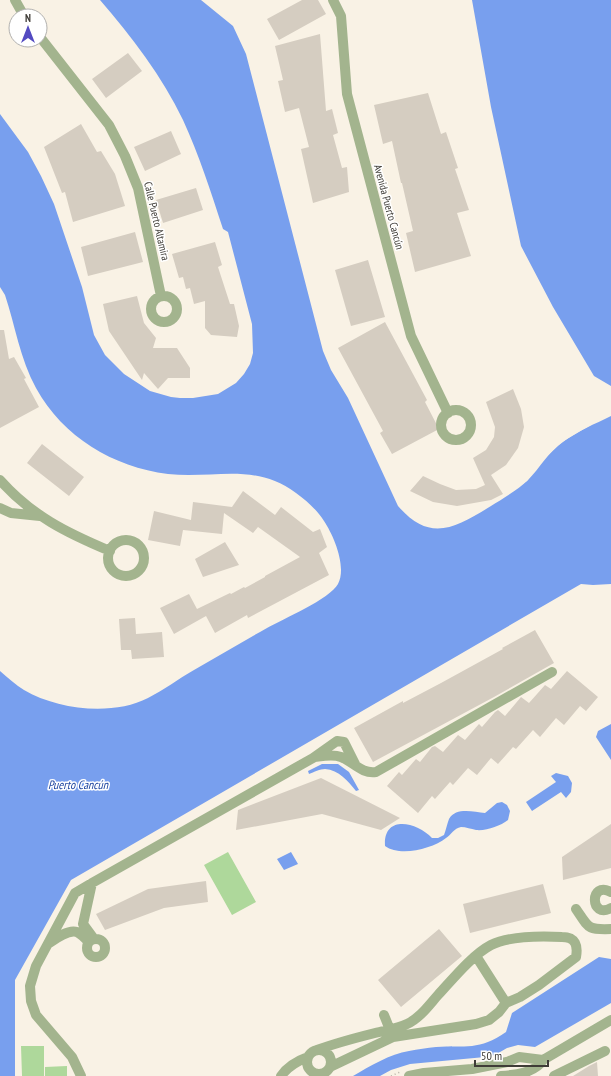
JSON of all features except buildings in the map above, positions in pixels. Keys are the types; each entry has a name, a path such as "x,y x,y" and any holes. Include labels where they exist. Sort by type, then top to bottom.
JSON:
{"street":[{"name":"Avenida Puerto Cancún","path":"333,0 341,16 347,94 411,336 448,413"},
{"name":"Calle Puerto Altamira","path":"48,47 109,125 125,156 138,188 161,296"},
{"path":"0,480 13,494 40,516 74,536 110,551"},
{"path":"0,508 11,513 40,516"},
{"path":"340,756 355,764 361,770 369,773 376,772 552,672"},
{"path":"82,1076 72,1057 36,1015 31,1002 30,986 36,966 75,894 313,758 337,742 344,742 355,764"},
{"path":"313,758 340,756 346,753 347,747"},
{"path":"48,944 71,932 81,934 91,941 83,924 92,883"},
{"path":"576,909 589,927 596,930 610,929 608,909 600,909 594,900 599,891 603,890 611,892"},
{"path":"506,1003 499,1012 489,1020 476,1024 391,1033 334,1044 310,1053 306,1060 307,1067 311,1072 325,1073 391,1033 407,1024 418,1017 476,956 491,945 507,940 551,936 566,937 571,939 576,944 578,949 576,958 539,985 520,997 506,1003"},
{"path":"476,956 506,1003"},
{"path":"384,1015 391,1033"},
{"path":"500,1076 519,1074 540,1065 543,1060 611,1020"},
{"path":"317,1050 321,1050 330,1058 325,1073"},
{"path":"554,1076 605,1052"},
{"path":"286,1074 298,1061 308,1057"},
{"path":"408,1073 472,1069 507,1062 519,1057 543,1060"}],"path":[{"path":"391,1076 408,1073"}],"green space":[{"path":"228,852 256,902 232,915 204,865"},
{"path":"21,1046 44,1046 44,1076 22,1076"},
{"path":"67,1066 67,1076 45,1076 45,1067"}],"water":[{"name":"Puerto Cancún","path":"100,0 201,0 233,26 246,54 323,351 331,370 348,398 398,506 410,518 421,525 432,528 443,528 454,525 478,514 520,487 528,480 548,455 568,438 611,416 611,584 581,584 71,880 15,980 15,1076 0,1076 0,671 24,690 38,697 69,706 102,709 134,704 154,695 248,638 326,596 338,584 341,569 338,552 332,535 321,517 308,502 280,483 249,475 168,474 148,470 109,457 75,435 60,421 47,405 30,377 5,295 0,287 0,114 28,152 41,176 54,204 82,287 94,335 105,355 124,374 150,391 171,397 193,398 218,394 236,383 244,374 250,364 253,353 252,324 228,232 223,229 189,133 166,88 146,57"},
{"path":"472,0 611,0 611,386 594,376 553,307 521,246 491,107"},
{"path":"611,724 611,760 596,737 598,731"},
{"path":"322,764 338,764 349,772 359,790 356,791 350,783 335,771 325,769 309,774 308,771"},
{"path":"556,773 568,776 572,783 571,792 566,798 561,792 532,811 526,802 556,782 551,776"},
{"path":"502,802 507,805 510,811 508,820 493,828 476,830 461,827 454,830 448,837 440,842 416,850 399,851 385,846 386,836 389,829 395,825 410,825 426,832 432,838 438,838 444,835 449,819 452,815 465,811 485,813 497,803"},
{"path":"291,852 298,864 284,870 277,859"},
{"path":"599,957 611,959 611,1003 535,1047 518,1045 507,1048 495,1055 485,1057 410,1064 391,1070 380,1076 353,1076 380,1061 402,1053 436,1047 480,1045 488,1042 506,1032 512,1013"}],"pier":[{"path":"599,420 562,442 542,461 527,481 518,487 541,460 561,441 582,428"}]}
